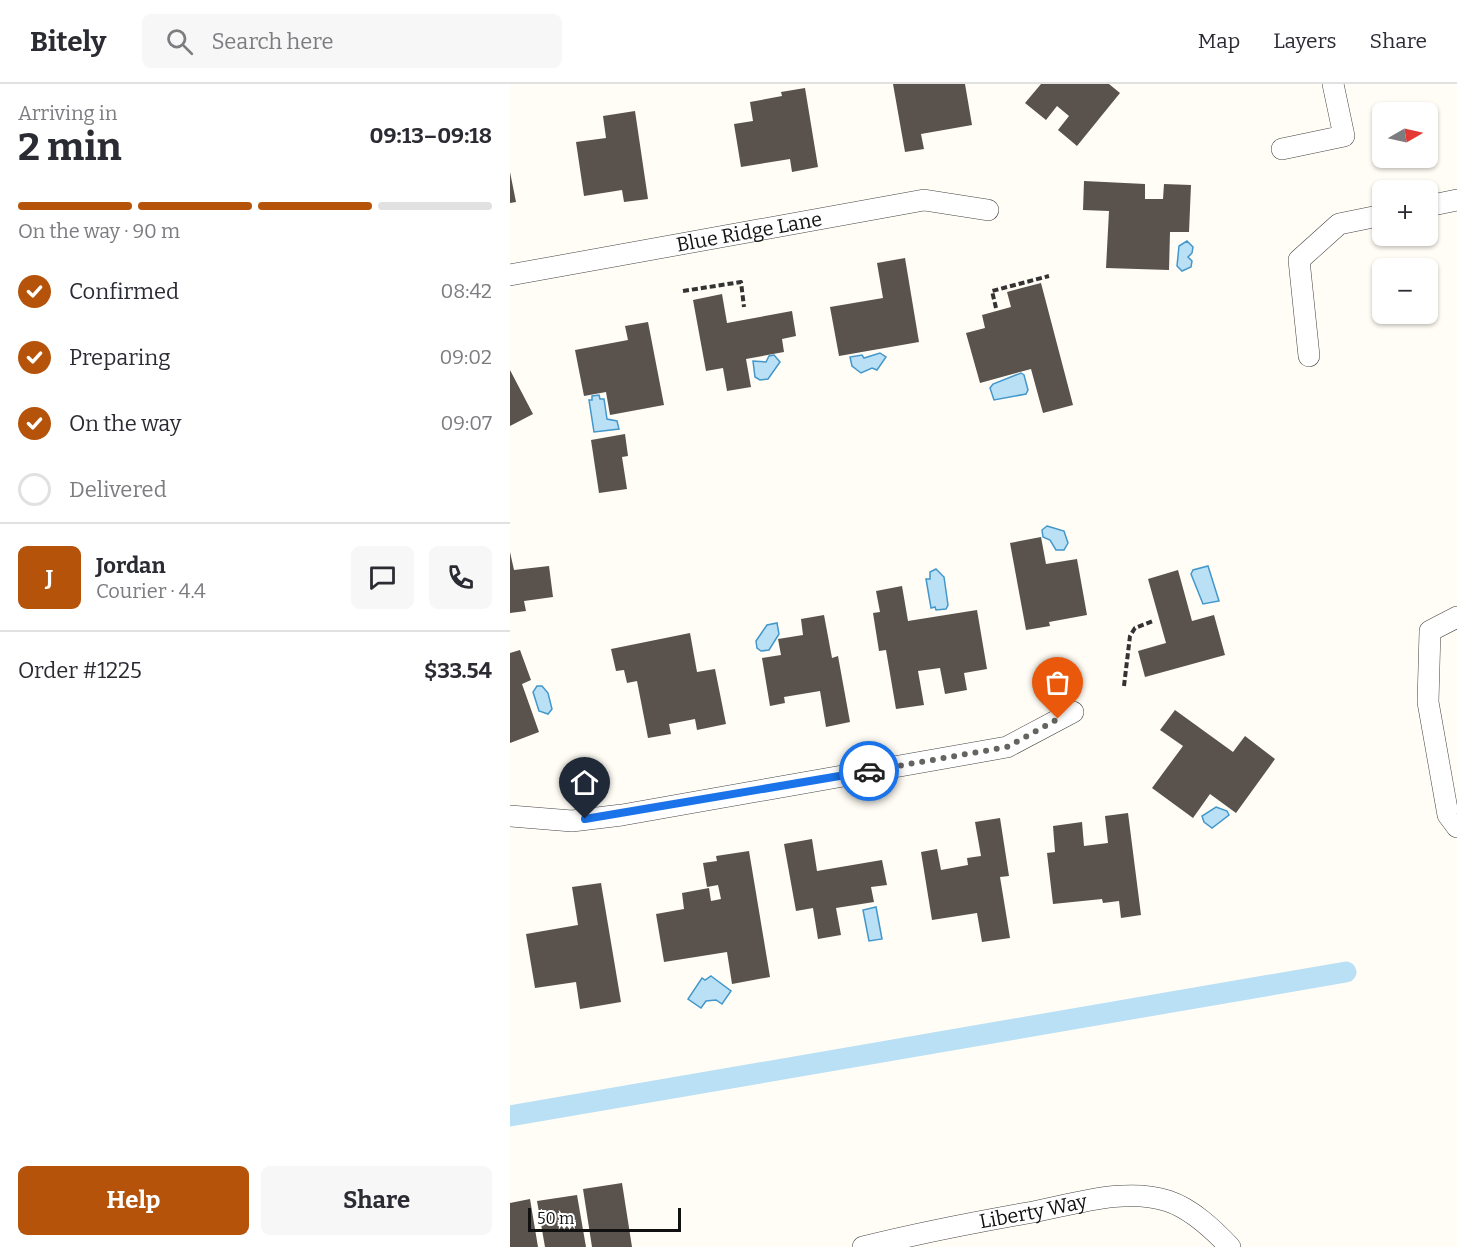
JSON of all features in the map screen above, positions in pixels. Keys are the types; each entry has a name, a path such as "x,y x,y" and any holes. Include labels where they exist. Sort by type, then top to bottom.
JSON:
{"street":[{"path":"1282,149 1344,136 1333,84"},
{"name":"Blue Ridge Lane","path":"510,275 924,200 988,210"},
{"path":"1438,204 1457,200"},
{"path":"1309,356 1299,260 1339,224 1372,217"},
{"path":"1457,617 1430,632 1428,702 1448,815 1457,827"},
{"path":"510,816 572,821 1007,747 1073,712"},
{"name":"Liberty Way","path":"863,1247 1101,1199 1141,1196 1169,1201 1200,1218 1230,1247"}],"path":[{"path":"996,308 992,291 1049,276"},
{"path":"683,291 741,282 744,307"},
{"path":"1124,686 1130,636 1135,628 1154,621"}],"water":[{"path":"1187,241 1193,247 1188,257 1192,261 1191,267 1182,271 1177,266 1179,246"},
{"path":"880,353 886,357 877,370 872,368 861,373 852,366 850,357 862,355 864,358"},
{"path":"774,355 780,362 768,379 760,380 755,377 753,361 766,362 769,356"},
{"path":"1021,373 1024,375 1028,390 1026,394 994,400 990,388 993,384"},
{"path":"599,395 600,399 604,399 607,419 617,421 619,429 594,432 589,400 592,400 592,396"},
{"path":"1047,526 1064,531 1068,543 1064,550 1056,550 1050,540 1043,537 1042,530"},
{"path":"1208,566 1219,601 1203,604 1191,574 1193,570"},
{"path":"936,569 944,577 948,605 946,609 931,608 926,579 930,579 930,572"},
{"path":"777,623 779,634 769,650 761,651 757,648 756,641 767,625"},
{"path":"537,686 542,686 548,693 552,709 548,714 539,711 533,692"},
{"path":"1216,807 1227,811 1229,815 1212,828 1204,822 1202,816"},
{"path":"876,907 882,939 869,941 863,910"},
{"path":"711,976 731,991 722,1004 716,1000 706,1001 701,1008 688,999 702,978 705,980"}],"building":[{"path":"893,84 965,84 972,125 921,134 924,149 905,152"},
{"path":"1041,84 1109,84 1120,93 1077,146 1058,130 1069,116 1057,106 1046,120 1025,103"},
{"path":"805,88 818,167 792,172 790,159 741,167 734,124 753,121 750,102 782,96 781,92"},
{"path":"635,111 648,199 624,202 622,190 584,196 576,142 606,138 603,116"},
{"path":"510,172 516,202 510,203"},
{"path":"1084,181 1145,184 1145,199 1163,199 1164,184 1191,185 1189,232 1170,232 1169,270 1106,268 1109,211 1083,210"},
{"path":"905,258 919,342 839,356 830,307 883,298 877,263"},
{"path":"1041,283 1073,405 1043,413 1031,369 980,383 966,333 985,328 982,315 1011,307 1007,292"},
{"path":"722,294 727,323 792,311 796,336 782,339 784,352 746,359 751,387 727,391 723,368 706,371 693,300"},
{"path":"648,322 664,405 610,415 606,392 584,396 575,350 628,340 625,326"},
{"path":"510,370 533,414 510,426"},
{"path":"625,434 628,456 622,457 627,489 599,493 591,440"},
{"path":"1041,537 1046,564 1077,559 1087,615 1049,622 1050,626 1026,630 1010,543"},
{"path":"510,552 514,570 549,566 553,597 524,601 526,611 510,613"},
{"path":"1178,570 1192,621 1214,615 1225,655 1145,677 1138,651 1166,643 1148,579"},
{"path":"902,586 908,621 977,610 987,669 964,673 967,690 945,694 940,668 918,671 924,705 896,709 886,650 879,651 873,613 880,612 876,591"},
{"path":"824,615 832,658 838,656 850,722 826,727 820,691 784,697 785,703 770,706 762,658 781,655 778,639 803,635 801,619"},
{"path":"690,633 697,672 715,669 726,724 697,730 695,719 669,724 671,734 648,738 637,681 627,683 624,670 616,671 611,649"},
{"path":"520,650 531,680 522,684 539,732 510,743 510,653"},
{"path":"1175,710 1233,752 1245,736 1275,759 1236,813 1210,794 1193,818 1152,788 1183,746 1160,730"},
{"path":"1128,813 1141,915 1121,918 1119,901 1103,903 1102,899 1053,904 1047,853 1055,852 1053,826 1082,822 1084,846 1108,843 1105,816"},
{"path":"1000,818 1009,876 1000,877 1010,938 982,942 977,913 932,920 921,852 937,849 941,870 968,865 967,858 981,856 975,822"},
{"path":"812,839 817,871 882,860 887,885 871,887 874,902 836,908 841,935 818,939 813,908 796,911 784,844"},
{"path":"749,851 770,977 732,984 727,952 664,962 656,914 684,909 682,893 709,888 711,901 721,899 718,885 707,887 703,863 717,861 716,856"},
{"path":"601,883 621,1002 580,1009 576,982 535,988 526,934 578,925 572,887"},
{"path":"622,1183 632,1247 592,1247 583,1189"},
{"path":"577,1195 586,1247 545,1247 537,1201"},
{"path":"530,1199 538,1247 510,1247 510,1203"}],"waterway":[{"path":"510,1116 1346,972"}],"way so far":[{"path":"869,771 1007,747 1058,719"}],"route":[{"path":"585,819 869,771"}]}
